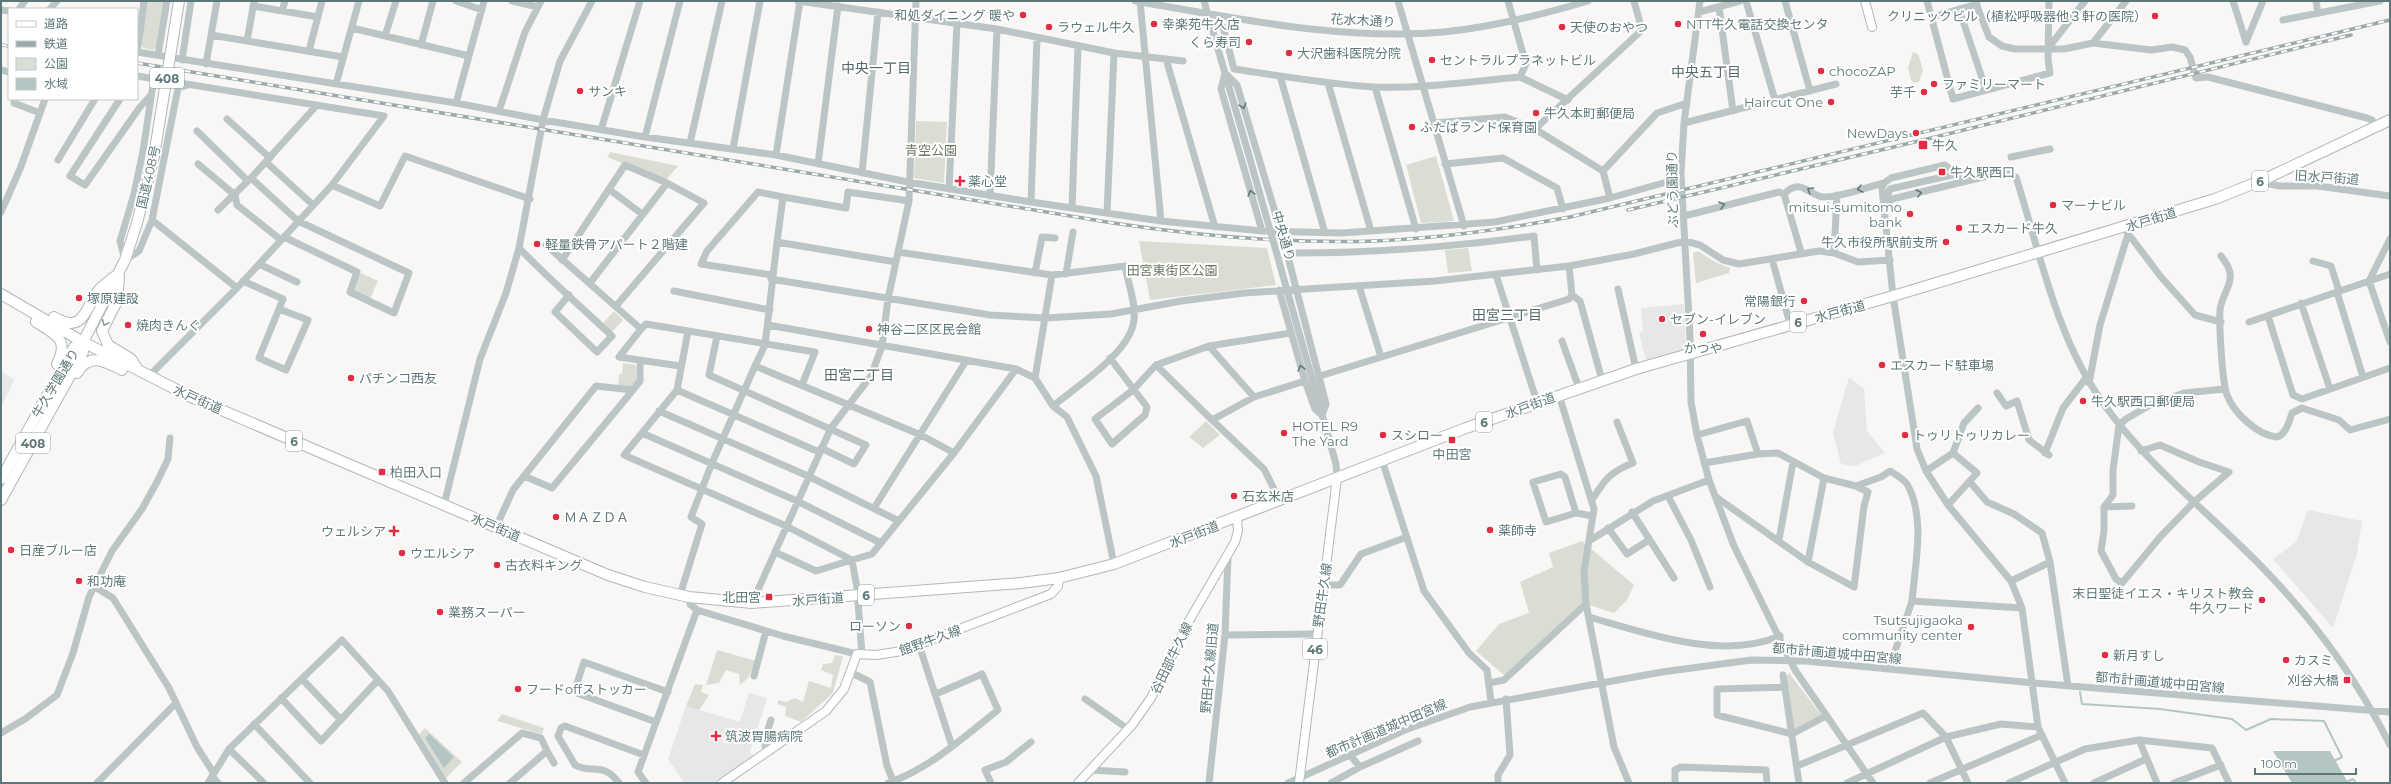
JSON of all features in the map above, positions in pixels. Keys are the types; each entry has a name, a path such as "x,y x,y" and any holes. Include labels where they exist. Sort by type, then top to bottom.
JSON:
{"highway":[{"name":"国道408号","path":"83,342 125,260 137,223 154,156 180,1"},
{"name":"水戸街道","path":"1,294 83,342 191,397 608,575 645,587 685,596 752,603 1005,585 1059,578 1114,564 1237,518 1382,460 1537,402 1636,369 2039,253 2126,231 2215,199 2265,179 2390,121"},
{"path":"30,311 49,314 65,323 80,320 86,314 98,291 119,273"},
{"path":"119,273 117,301 102,331 108,345 131,359 138,371"},
{"path":"13,301 16,308 54,333 61,342 62,354 45,388 43,400"},
{"name":"牛久学園通り","path":"1,500 5,475 43,400 74,347 83,342 83,352 52,409 5,475"},
{"path":"52,409 62,398 80,366 86,362 98,359 125,371 138,371"}],"main road":[{"path":"1865,1 1872,27"},
{"name":"野田牛久線","path":"1299,780 1337,478"},
{"name":"谷田部牛久線","path":"1080,782 1128,729 1151,698 1194,613 1228,556 1238,532 1237,518"},
{"name":"館野牛久線","path":"860,654 892,654 919,645 1051,594 1058,586 1059,578"},
{"path":"722,783 826,711 840,696 860,654"}],"street":[{"path":"138,38 144,1"},
{"path":"158,56 167,1"},
{"path":"182,60 192,1"},
{"path":"206,64 217,1"},
{"path":"282,11 285,1"},
{"path":"309,51 322,1"},
{"path":"336,84 359,1"},
{"path":"385,36 396,1"},
{"path":"421,45 433,1"},
{"path":"456,1 482,10"},
{"path":"456,103 484,1"},
{"path":"499,111 525,32 539,4 512,1"},
{"path":"444,505 480,359 506,294 519,248 530,200 544,120 560,61 592,1"},
{"path":"600,130 640,1"},
{"path":"645,137 680,1"},
{"path":"690,143 722,1"},
{"path":"733,149 760,1"},
{"path":"776,155 799,1 997,29 1114,53 1183,61"},
{"path":"752,603 776,552 808,476 831,428 848,404 872,376 882,346 888,298 909,201 908,182 916,1"},
{"path":"1138,1 1145,56 1161,221"},
{"name":"花水木通り","path":"1138,1 1207,13 1326,30 1407,34 1444,32 1514,21 1588,1"},
{"name":"中央通り","path":"1204,1 1336,464 1337,478"},
{"path":"1398,1 1464,226"},
{"path":"1508,1 1526,64 1520,77"},
{"path":"1535,130 1642,30 1634,1"},
{"name":"ぶどう園通り","path":"1700,1 1684,123 1681,178 1684,216 1691,402 1697,435 1709,480 1734,546 1780,636 1790,660 1798,675 1873,783"},
{"path":"1699,12 1740,1"},
{"path":"1746,1 1775,100"},
{"path":"1785,1 1810,91"},
{"path":"1927,1 1953,99 2050,73 2049,1"},
{"path":"2049,48 2086,1"},
{"path":"2093,43 2126,1"},
{"path":"2233,1 2246,42 2263,1"},
{"path":"2316,1 2318,13"},
{"path":"2283,20 2380,1"},
{"path":"247,41 254,3 282,11 318,17"},
{"path":"1932,17 1976,3 1989,37 1992,41 2002,46 2015,49 2064,49 2093,43 2151,50 2172,47 2185,50 2190,57 2196,78 2213,79 2367,118 2372,120 2377,127"},
{"path":"818,164 838,6"},
{"path":"1719,7 1733,111"},
{"path":"1959,9 1986,90"},
{"path":"862,173 878,12"},
{"path":"949,189 958,23"},
{"path":"1223,27 1234,69 1328,83 1375,87 1422,86 1520,77 1568,100"},
{"path":"352,28 469,56"},
{"path":"990,196 997,29"},
{"path":"211,35 343,57"},
{"path":"1031,202 1037,38"},
{"path":"1072,208 1078,46"},
{"path":"138,52 456,103 600,130 776,155 908,182 990,196 1161,221 1262,231 1325,233 1464,226 1563,209 1610,198 1681,178"},
{"path":"1107,213 1114,53"},
{"path":"1166,59 1215,227"},
{"path":"1225,73 1221,89 1262,231"},
{"path":"1225,73 1237,85 1281,232"},
{"path":"138,76 384,116 332,185 314,205 237,288 149,376"},
{"path":"1280,76 1325,233"},
{"path":"154,78 138,172 120,241 125,260 139,251 152,220 178,88 193,84"},
{"path":"1328,83 1371,231"},
{"path":"1684,123 1836,84"},
{"path":"1375,87 1416,229"},
{"path":"119,100 70,176 84,185 140,107 150,96"},
{"path":"15,100 14,103 40,113"},
{"path":"1,212 20,169 45,100"},
{"path":"58,160 94,100"},
{"path":"1603,171 1658,113 1687,103"},
{"path":"218,210 235,195 268,160 317,105"},
{"path":"1434,123 1505,117 1535,130 1603,171 1610,198"},
{"path":"227,119 314,205"},
{"path":"196,131 249,180 298,221 409,274 394,313 350,292 357,272 282,239 237,205 235,195 198,164"},
{"path":"2011,157 2050,149"},
{"path":"332,185 380,206 405,156 530,200"},
{"path":"1445,164 1503,158 1557,188 1563,209"},
{"path":"562,260 610,190 625,165 667,183 704,204 616,306"},
{"path":"1784,194 1788,190 1803,186 1820,196 1836,195 1884,183 1891,178 1945,165 1967,181"},
{"path":"1885,207 1892,199 2004,172 2016,177 2066,337 2088,380 2119,426 2141,451 2280,586 2315,627 2348,672 2372,710 2390,745"},
{"path":"1885,207 1887,194 1890,189 1952,175 1960,175"},
{"name":"旧水戸街道","path":"2265,179 2270,184 2279,186 2318,186 2390,196"},
{"path":"590,283 667,183"},
{"path":"1884,183 1893,296 1913,437 1926,471 1948,505 2011,581 2022,608 2034,683 2038,727 2065,783"},
{"path":"610,190 642,214"},
{"path":"909,201 848,192 846,208 758,192 707,251 701,264 990,316 1046,318 1078,317 1134,309 1181,300 1279,290 1359,286 1496,275 1569,266 1628,255 1685,241 1700,245 1731,263 1744,264 1801,252 1834,253 1858,262 1890,260"},
{"path":"1684,216 1739,200 1779,192 1784,194"},
{"path":"1784,194 1801,252"},
{"path":"1834,253 1836,195"},
{"path":"783,197 772,277 770,310 764,345 724,440 712,463 691,517 702,524 685,596 690,604 697,610 822,647 860,654 857,595 852,560"},
{"path":"152,220 237,288"},
{"path":"2126,231 2190,310 2199,316 2221,322"},
{"path":"1997,393 2006,406 2017,401 2029,440 2047,454 2063,408 2088,380 2100,325 2126,231"},
{"path":"1066,274 1073,232"},
{"path":"1279,290 1305,381 1315,409 1322,415 1326,404 1320,376 1288,257 1295,253 1417,250 1534,236 1537,270"},
{"path":"1036,273 1042,237 1054,238"},
{"path":"2390,239 2369,282 2389,334 2390,342"},
{"path":"777,242 896,262"},
{"path":"546,245 641,329"},
{"path":"519,248 569,295 612,336 597,352 555,312 569,295"},
{"path":"898,252 1052,275 1124,266 1134,309 1134,320 1131,334 1125,344 1110,358 1053,406"},
{"path":"2221,256 2229,267 2230,275 2228,292 2220,310 2225,390 2235,410 2259,430 2270,436 2281,435 2292,413 2302,408 2339,420 2350,430 2390,419"},
{"path":"1772,258 1790,324"},
{"path":"2313,261 2331,266 2363,377"},
{"path":"259,264 297,282"},
{"path":"1569,266 1572,295 1580,301 1602,380"},
{"path":"2248,322 2390,274"},
{"path":"1035,378 1052,275"},
{"path":"1496,275 1537,402"},
{"path":"243,281 283,299 259,358 286,370 308,320 279,310"},
{"path":"1359,286 1381,357"},
{"path":"1618,288 1636,369"},
{"path":"674,292 770,310"},
{"path":"1320,376 1569,298 1572,295"},
{"path":"2301,303 2330,389"},
{"path":"2268,316 2293,395 2302,399 2390,368"},
{"path":"680,366 619,357 646,324 764,345 815,352 802,385"},
{"path":"768,325 1016,369 1035,378 1053,406 1067,417 1096,476 1114,564"},
{"path":"688,331 676,390 624,455 786,526 852,560"},
{"path":"1110,358 1133,390 1147,407 1145,414 1112,444 1095,419 1133,390 1156,364 1209,346 1291,333"},
{"path":"676,390 854,464 866,445 831,428 709,375 717,336"},
{"path":"1562,341 1578,388"},
{"path":"1209,346 1254,397"},
{"path":"524,476 552,488 634,390 640,381 640,361"},
{"path":"874,508 966,361"},
{"path":"1156,364 1264,470 1274,484 1280,501"},
{"path":"756,366 921,435 954,453"},
{"path":"776,552 816,571 872,554 954,453 1016,369"},
{"path":"1212,420 1254,397 1305,381"},
{"path":"496,527 513,490 596,386 634,390"},
{"path":"2141,451 2160,445 2199,462 2229,472 2194,502 2161,536 2122,583 2116,579 2101,551 2104,531 2104,507 2113,495 2113,470 2119,426 2126,419 2150,405 2184,393 2225,390"},
{"path":"1559,395 1594,509 1584,571 1586,604 1604,683 1614,747 1629,783"},
{"path":"1926,471 1953,453 1964,423 1978,408"},
{"path":"659,411 808,476 899,521"},
{"path":"1697,435 1747,421 1758,454"},
{"path":"1592,500 1602,483 1615,470 1633,463 1617,422"},
{"path":"642,432 797,501 881,543"},
{"path":"1,733 25,719 57,695 95,587 112,551 142,508 157,482 168,459 170,438"},
{"path":"1704,462 1758,454 1778,453 1793,462 1807,466 1824,478 1856,486 1868,492 1864,506 1854,587 1808,562 1779,540 1716,497"},
{"path":"1948,505 1977,473 1953,453"},
{"path":"1382,460 1424,591 1469,653 1487,670 1491,702"},
{"path":"1779,540 1793,462"},
{"path":"1856,486 1881,477 1890,471 1907,483 1916,511 1916,541 1912,601 1889,670"},
{"path":"1576,513 1565,477 1561,474 1533,482 1546,522 1576,513 1593,516"},
{"path":"1808,562 1824,478"},
{"path":"1589,540 1632,512 1653,501 1709,480"},
{"path":"1970,482 1987,502 2014,514 2042,533 2050,562 2068,686"},
{"path":"1668,496 1691,540 1710,587"},
{"path":"2104,507 2132,506"},
{"path":"1632,512 1674,578"},
{"path":"1608,528 1627,554 1650,540"},
{"path":"1324,585 1340,586 1361,554 1407,537"},
{"name":"野田牛久線旧道","path":"1209,783 1225,635 1228,556"},
{"path":"2011,581 2050,562"},
{"path":"95,587 113,598 169,688 211,777 218,783"},
{"path":"1912,601 2022,608"},
{"path":"1489,683 1504,680 1586,604"},
{"path":"635,783 644,781 638,772 697,610"},
{"path":"1590,617 1675,641 1726,645 1765,642 1780,636"},
{"path":"754,676 766,631"},
{"path":"1225,635 1317,634"},
{"path":"211,777 229,749 342,640 399,706 442,782"},
{"path":"919,645 952,746"},
{"name":"都市計画道城中田宮線","path":"1288,783 1299,780 1350,755 1438,717 1491,702 1722,663 1790,660 2068,686 2390,712"},
{"path":"656,722 574,692 584,662 668,692"},
{"path":"852,673 870,682 887,766 892,782 952,746 998,710 982,674 936,694"},
{"path":"1783,675 1799,783"},
{"path":"302,679 341,720"},
{"path":"281,698 321,741 378,680"},
{"path":"1785,687 1717,688 1717,715 1792,734 1826,716"},
{"path":"1086,699 1128,729"},
{"path":"1498,783 1498,775 1510,755 1506,699"},
{"path":"97,783 176,703"},
{"path":"1797,766 1923,713 1946,737 1968,783"},
{"path":"767,753 764,748 771,720"},
{"path":"254,724 310,783"},
{"path":"1847,783 1946,737 2001,724 2038,727"},
{"path":"618,783 613,776 602,769 579,767 571,762 558,736 561,728 565,726 644,755"},
{"path":"464,783 522,733 541,738 554,763"},
{"path":"1930,783 2042,735"},
{"path":"2139,740 2157,783"},
{"path":"2009,783 2085,749 2139,740 2212,748 2229,783"},
{"path":"1331,783 1360,767 1418,741"},
{"path":"991,783 985,770 1006,762 1031,742"},
{"path":"229,749 264,783"},
{"path":"510,783 547,751"},
{"path":"1350,755 1360,767"},
{"path":"2094,783 2146,759"},
{"path":"2174,783 2221,765"},
{"path":"1675,783 1675,770 1681,767 1766,770 1767,783"},
{"path":"1091,770 1125,772"}],"shaded area":[{"path":"1684,304 1686,349 1646,361 1639,333 1643,331 1641,308"},
{"path":"1,371 14,380 1,407"},
{"path":"1849,377 1864,389 1867,431 1885,453 1855,466 1841,464 1833,433"},
{"path":"2308,510 2362,521 2357,554 2333,628 2273,559 2296,542"},
{"name":"筑波胃腸病院","path":"749,693 767,698 750,752 753,756 714,783 684,783 668,759 686,706 740,722"}],"green space":[{"path":"146,1 165,1 158,46 153,50 143,48 140,44"},
{"path":"1913,52 1918,54 1923,70 1919,82 1914,83 1911,80 1908,67"},
{"name":"青空公園","path":"916,121 947,122 944,183 914,178"},
{"path":"610,152 678,166 665,181 607,157"},
{"path":"1436,156 1454,221 1421,223 1406,165"},
{"name":"田宮東街区公園","path":"1139,241 1267,248 1276,285 1150,300"},
{"path":"1468,248 1472,271 1448,273 1445,250"},
{"path":"1698,251 1715,262 1730,268 1729,273 1696,283 1693,253"},
{"path":"361,273 378,281 370,299 353,291"},
{"path":"614,311 623,320 612,332 603,323"},
{"path":"623,363 635,365 636,367 636,383 632,389 622,389 622,385 618,385 619,374 622,374"},
{"path":"1206,421 1220,435 1203,448 1189,437"},
{"path":"1582,541 1634,585 1627,600 1614,613 1586,604 1505,676 1476,651 1499,624 1529,613 1520,582 1553,567 1549,553"},
{"path":"717,650 756,661 748,678 740,685 739,674 726,670 719,683 706,685"},
{"path":"835,655 843,656 833,693 801,722 785,716 786,707 777,704 779,700 786,702 795,698 803,702 809,681 831,688 833,675 821,670 823,664 832,663"},
{"path":"1789,673 1822,716 1794,729 1786,678"},
{"path":"695,684 703,685 701,692 709,695 699,710 686,706"},
{"path":"502,714 544,728 542,734 497,721"},
{"path":"425,728 462,762 446,778 419,734"}],"water":[{"path":"429,734 454,757 444,768 425,738"},
{"path":"2273,751 2330,751 2348,783 2292,783"}],"waterway":[{"path":"2080,692 2082,704 2160,709 2232,719 2246,730 2271,719 2324,721 2342,757 2334,761"},
{"path":"2344,783 2353,779 2356,783"}],"railway":[{"path":"138,63 1113,223 1178,232 1244,238 1342,242 1424,238 1570,217 2390,20"},
{"path":"1628,210 1923,140 2351,35"},
{"path":"1,45 8,46"}],"place":[{"name":"和処ダイニング 暖や","path":"1023,15"},
{"name":"クリニックビル（植松呼吸器他３軒の医院）","path":"2155,16"},
{"name":"幸楽苑牛久店","path":"1154,24"},
{"name":"NTT牛久電話交換センタ","path":"1678,24"},
{"name":"ラウェル牛久","path":"1049,27"},
{"name":"天使のおやつ","path":"1562,27"},
{"name":"くら寿司","path":"1249,42"},
{"name":"大沢歯科医院分院","path":"1289,53"},
{"name":"セントラルプラネットビル","path":"1432,60"},
{"name":"chocoZAP","path":"1821,71"},
{"name":"ファミリーマート","path":"1934,84"},
{"name":"サンキ","path":"580,91"},
{"name":"芋千","path":"1924,92"},
{"name":"Haircut One","path":"1831,102"},
{"name":"牛久本町郵便局","path":"1536,113"},
{"name":"ふたばランド保育園","path":"1412,127"},
{"name":"NewDays","path":"1916,133"},
{"name":"牛久","path":"1923,145"},
{"name":"牛久駅西口","path":"1942,172"},
{"name":"薬心堂","path":"960,181"},
{"name":"マーナビル","path":"2053,205"},
{"name":"mitsui-sumitomo bank","path":"1910,214"},
{"name":"エスカード牛久","path":"1959,228"},
{"name":"牛久市役所駅前支所","path":"1946,242"},
{"name":"軽量鉄骨アパート２階建","path":"537,244"},
{"name":"塚原建設","path":"79,298"},
{"name":"常陽銀行","path":"1804,301"},
{"name":"セブン-イレブン","path":"1662,319"},
{"name":"焼肉きんぐ","path":"128,325"},
{"name":"神谷二区区民会館","path":"869,329"},
{"name":"かつや","path":"1703,334"},
{"name":"エスカード駐車場","path":"1882,365"},
{"name":"パチンコ西友","path":"351,378"},
{"name":"牛久駅西口郵便局","path":"2083,401"},
{"name":"HOTEL R9 The Yard","path":"1284,433"},
{"name":"スシロー","path":"1383,435"},
{"name":"トゥリトゥリカレー","path":"1905,435"},
{"name":"中田宮","path":"1452,440"},
{"name":"柏田入口","path":"382,472"},
{"name":"石玄米店","path":"1234,496"},
{"name":"ＭＡＺＤＡ","path":"556,517"},
{"name":"薬師寺","path":"1490,530"},
{"name":"ウェルシア","path":"394,531"},
{"name":"日産ブルー店","path":"11,550"},
{"name":"ウエルシア","path":"402,553"},
{"name":"古衣料キング","path":"497,565"},
{"name":"和功庵","path":"79,581"},
{"name":"北田宮","path":"769,597"},
{"name":"末日聖徒イエス・キリスト教会 牛久ワード","path":"2262,600"},
{"name":"業務スーパー","path":"440,612"},
{"name":"ローソン","path":"909,626"},
{"name":"Tsutsujigaoka community center","path":"1971,627"},
{"name":"新月すし","path":"2105,655"},
{"name":"カスミ","path":"2286,660"},
{"name":"刈谷大橋","path":"2347,680"},
{"name":"フードoffストッカー","path":"518,689"},
{"name":"筑波胃腸病院","path":"716,736"}],"district":[{"name":"中央一丁目","path":"876,68"},
{"name":"中央五丁目","path":"1706,72"},
{"name":"田宮三丁目","path":"1507,315"},
{"name":"田宮二丁目","path":"859,375"}]}
